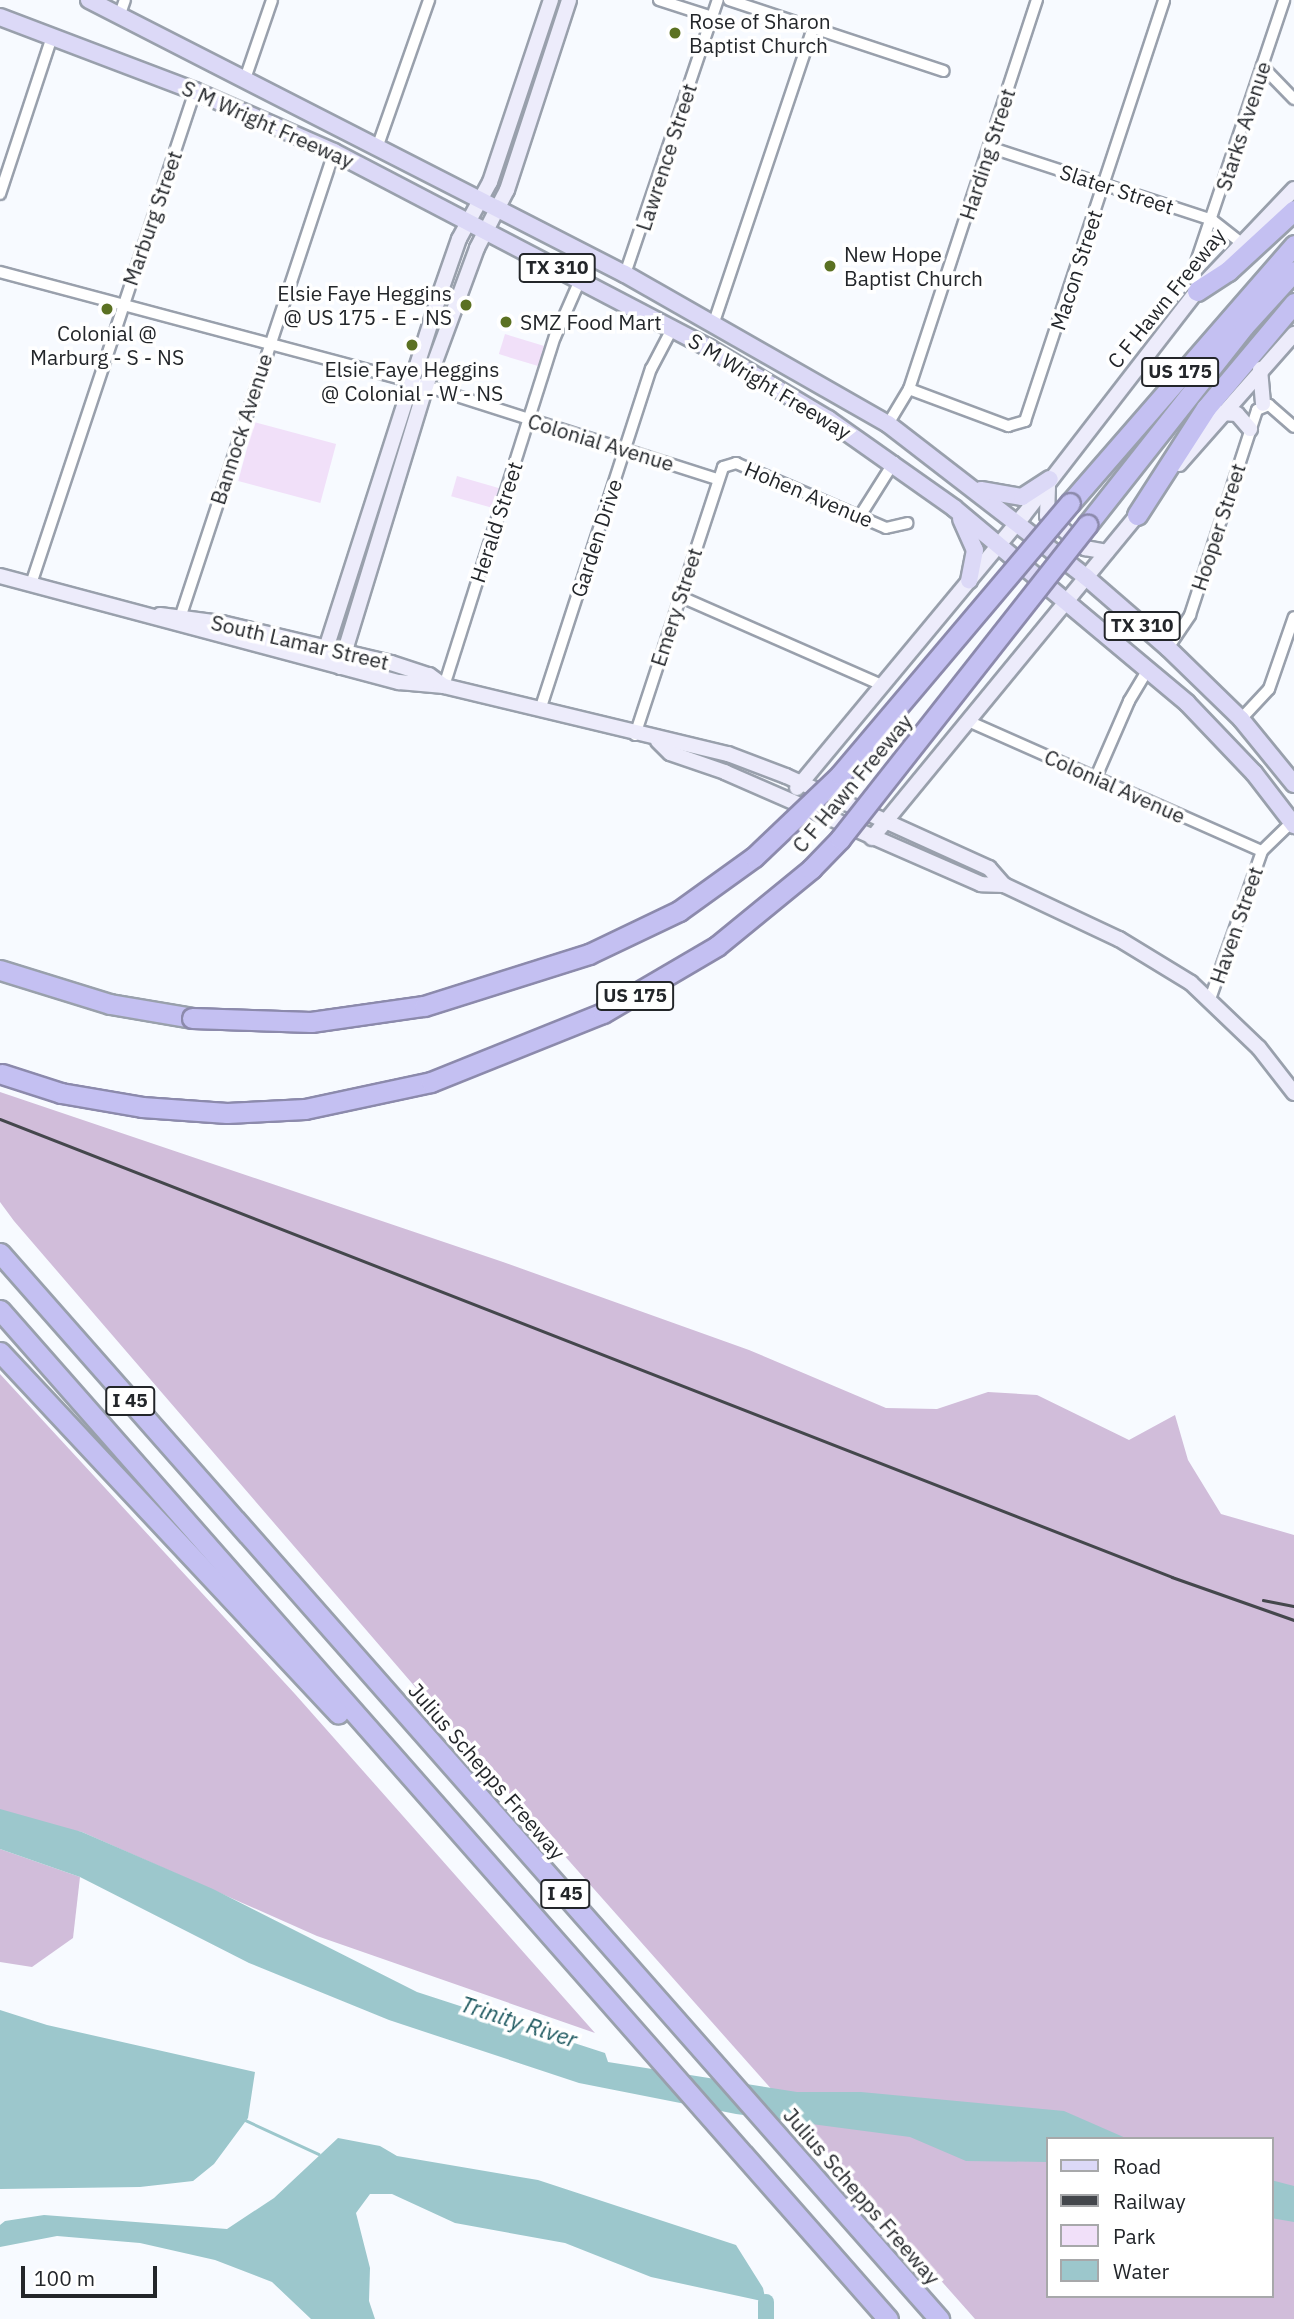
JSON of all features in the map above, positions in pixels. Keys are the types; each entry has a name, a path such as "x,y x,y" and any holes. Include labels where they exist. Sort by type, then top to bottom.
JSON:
{"highway":[{"path":"1197,291 1228,271 1294,210"},
{"name":"C F Hawn Freeway","path":"0,970 110,1003 192,1018 312,1022 424,1006 589,954 679,911 754,857 840,775 1070,503 1294,245"},
{"name":"C F Hawn Freeway","path":"0,1073 61,1093 142,1107 227,1113 305,1109 356,1102 444,1078 603,1013 717,946 811,869 840,839 1244,326 1294,271"},
{"path":"1137,515 1206,408 1294,303"},
{"path":"0,1239 70,1332"},
{"name":"Julius Schepps Freeway","path":"0,1253 939,2319"},
{"name":"I 45","path":"0,1310 888,2319"},
{"path":"0,1352 355,1731 365,1740 383,1745"}],"main road":[{"name":"S M Wright Freeway","path":"89,0 378,145 625,274 888,424 972,488 1015,525 1086,577 1168,648 1241,719 1294,784"},
{"path":"324,654 410,381 468,222 509,132 551,0"},
{"path":"340,667 426,386 485,231 498,207 569,0"},
{"name":"S M Wright Freeway","path":"0,17 195,91 334,152 672,329 894,461 999,544 1148,669 1223,739 1293,823"},
{"name":"C F Hawn Freeway","path":"788,800 1015,525 1197,291 1240,242 1294,189"},
{"path":"872,838 1220,413 1294,334"},
{"path":"1260,369 1267,405"},
{"path":"1220,413 1237,414 1250,429"},
{"path":"972,488 1014,498 1033,493 1050,479"},
{"path":"1050,479 1044,507 1047,516 1084,548 1107,552"},
{"path":"954,508 975,550 969,580"},
{"path":"366,515 384,522"},
{"name":"South Lamar Street","path":"0,576 152,615 324,654 344,652 429,675 444,686"},
{"name":"South Lamar Street","path":"324,654 340,667 425,687 444,686 658,741 675,739 728,754 802,783 989,868 1004,885"},
{"name":"South Lamar Street","path":"658,741 670,753 788,800 981,884 1004,885 1128,944 1210,999 1259,1048 1294,1093"}],"street":[{"path":"119,17 125,0"},
{"path":"244,79 272,0"},
{"path":"378,145 429,0"},
{"path":"659,0 712,17"},
{"name":"Lawrence Street","path":"625,274 718,0"},
{"path":"729,0 944,71"},
{"name":"Harding Street","path":"888,424 909,389 1037,0"},
{"name":"Macon Street","path":"909,389 1008,426 1025,421 1164,0"},
{"name":"Starks Avenue","path":"1197,291 1195,265 1284,0"},
{"path":"713,325 813,27"},
{"path":"0,194 52,37"},
{"path":"1262,66 1294,99"},
{"name":"Marburg Street","path":"31,584 195,91"},
{"name":"Slater Street","path":"989,147 1212,220 1240,242"},
{"name":"Bannock Avenue","path":"179,621 334,152"},
{"name":"Colonial Avenue","path":"0,272 410,381 717,479"},
{"name":"Herald Street","path":"444,686 555,337 580,280"},
{"name":"Garden Drive","path":"540,710 651,369 672,329"},
{"path":"1267,405 1294,427"},
{"name":"Hooper Street","path":"1168,648 1190,615 1250,429 1267,405"},
{"path":"860,516 894,461"},
{"name":"Hohen Avenue","path":"717,479 723,467 736,463 886,528 907,523"},
{"name":"Emery Street","path":"635,735 717,479"},
{"path":"679,596 882,685"},
{"path":"1241,719 1269,689 1294,617"},
{"path":"1096,778 1129,701 1148,669"},
{"name":"Colonial Avenue","path":"968,721 1262,851"},
{"name":"Haven Street","path":"1210,999 1262,851 1293,823"}],"green space":[{"path":"505,334 544,346 538,366 499,354"},
{"path":"254,422 336,444 320,503 238,481"},
{"path":"457,476 500,488 494,509 451,496"}],"shaded area":[{"path":"0,1092 503,1262 749,1350 886,1408 937,1409 988,1392 1037,1395 1129,1440 1175,1415 1188,1460 1221,1514 1294,1535 1294,2319 975,2319 423,1696 0,1202"},
{"path":"0,1374 295,1694 595,2033 317,1936 82,1832 0,1819"},
{"path":"0,1849 80,1877 73,1938 32,1967 0,1962"}],"water":[{"path":"0,1809 82,1832 213,1889 417,1992 605,2053 608,2062 797,2092 861,2092 1064,2111 1123,2137 1046,2137 1046,2162 966,2161 910,2137 736,2114 579,2083 389,2020 249,1963 80,1877 0,1849"},
{"path":"0,2010 47,2025 255,2072 248,2118 214,2164 193,2181 140,2187 0,2189"},
{"path":"338,2138 380,2146 397,2156 538,2180 736,2245 763,2288 766,2302 651,2277 565,2243 455,2223 392,2194 370,2194 356,2213 370,2268 369,2301 375,2319 311,2319 272,2282 215,2260 140,2243 57,2236 0,2247 0,2225 5,2221 44,2215 227,2229 274,2198"},
{"path":"1273,2181 1294,2186 1294,2222 1273,2218"}],"waterway":[{"path":"245,2120 319,2154"},
{"path":"766,2302 766,2319"}],"railway":[{"path":"0,1119 1172,1577 1294,1620"},
{"path":"1263,1600 1294,1606"}],"place":[{"name":"Rose of Sharon Baptist Church","path":"675,33"},
{"name":"New Hope Baptist Church","path":"830,266"},
{"name":"Elsie Faye Heggins @ US 175 - E - NS","path":"466,305"},
{"name":"Colonial @ Marburg - S - NS","path":"107,309"},
{"name":"SMZ Food Mart","path":"506,322"},
{"name":"Elsie Faye Heggins @ Colonial - W - NS","path":"412,345"}],"water label":[{"name":"Trinity River","path":"519,2021"}]}
